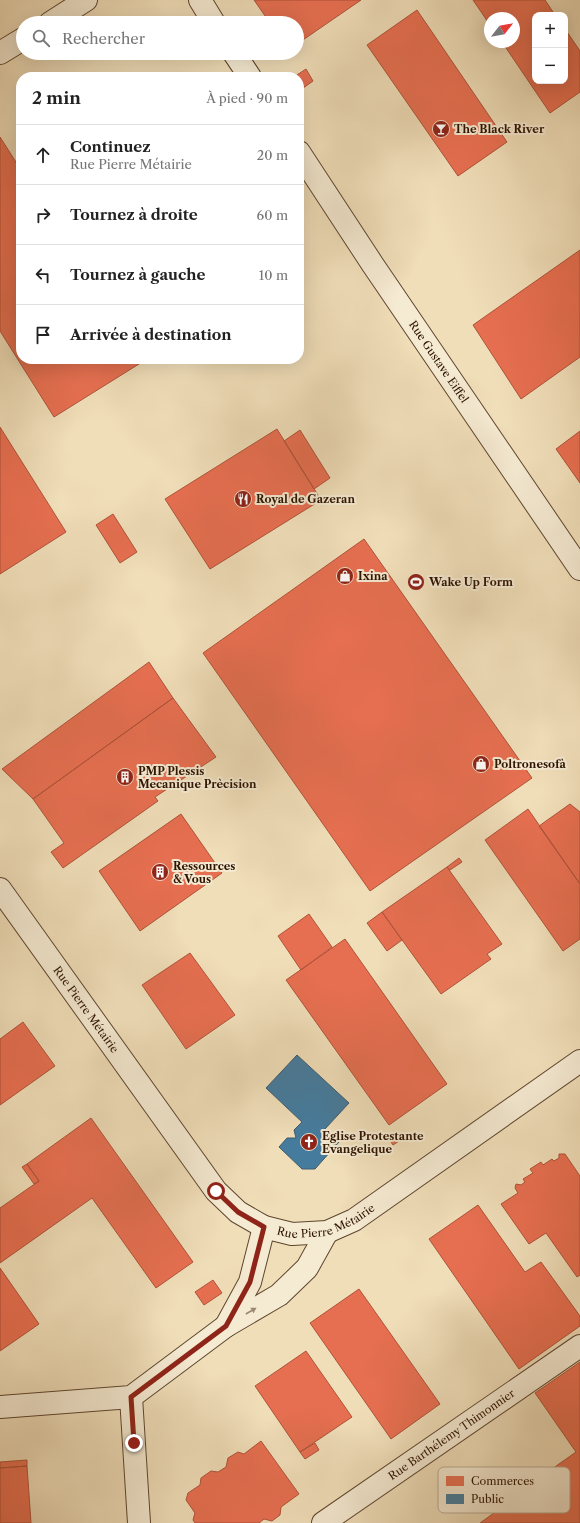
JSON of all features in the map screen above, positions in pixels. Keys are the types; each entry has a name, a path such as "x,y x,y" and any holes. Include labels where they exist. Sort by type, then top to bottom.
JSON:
{"street":[{"path":"61,16 86,0"},
{"path":"200,0 210,16"},
{"path":"0,53 16,43"},
{"path":"239,60 247,72"},
{"name":"Rue Gustave Eiffel","path":"304,160 373,265 580,569"},
{"name":"Rue Pierre Métairie","path":"0,888 216,1191 238,1212 264,1227 292,1234 327,1232 354,1220 577,1069"},
{"path":"226,1326 250,1282 264,1227"},
{"path":"0,1407 131,1397 226,1326 279,1295 307,1268 327,1232"},
{"name":"Rue Barthélemy Thimonnier","path":"323,1523 580,1346"},
{"path":"131,1397 139,1523"}],"building: Commerces":[{"path":"254,0 361,0 304,39 304,16 265,16"},
{"path":"473,0 545,0 553,12 532,12 532,84 568,84 568,33 580,51 580,92 550,113 506,48 520,48 520,12 484,12 484,16"},
{"path":"417,10 507,142 458,176 367,45"},
{"path":"306,69 313,81 304,87 304,72 302,72"},
{"path":"0,137 16,162 16,356 0,331"},
{"path":"580,250 580,357 521,399 473,325"},
{"path":"21,364 139,364 54,417"},
{"path":"0,427 66,532 0,574"},
{"name":"Royal de Gazeran","path":"277,429 321,500 210,569 165,499"},
{"path":"300,430 330,478 314,489 284,441"},
{"path":"580,431 580,483 556,449"},
{"path":"113,514 137,552 120,563 96,525"},
{"path":"364,539 532,778 370,891 203,653"},
{"path":"149,662 173,698 33,799 2,769"},
{"name":"PMP Plessis Mecanique Prècision","path":"173,698 216,757 155,797 158,801 63,868 51,852 64,843 33,799"},
{"path":"570,804 580,812 580,884 539,826"},
{"path":"528,809 580,884 580,939 563,951 485,840"},
{"name":"Ressources & Vous","path":"181,814 222,873 140,931 99,871"},
{"path":"459,858 462,862 450,870 447,867"},
{"path":"447,867 502,944 487,954 491,959 441,994 382,912"},
{"path":"382,912 402,940 387,951 367,923"},
{"path":"309,914 332,947 301,970 278,936"},
{"path":"345,939 447,1084 389,1125 286,980"},
{"path":"190,953 235,1015 186,1049 142,985"},
{"path":"23,1022 55,1066 0,1105 0,1039"},
{"path":"91,1118 193,1262 156,1288 92,1198 0,1263 0,1208 39,1181 27,1164"},
{"path":"395,1134 399,1141 393,1145 389,1139"},
{"path":"559,1154 565,1154 580,1176 580,1275 577,1277 546,1233 529,1244 501,1204 518,1193 515,1188 516,1184 521,1185 525,1182 523,1179 533,1173 530,1169 541,1162 543,1165 552,1159 554,1161 559,1158"},
{"path":"27,1164 39,1181 34,1184 22,1167"},
{"path":"478,1205 525,1272 541,1262 580,1316 580,1326 519,1369 429,1239"},
{"path":"0,1268 39,1324 0,1351"},
{"path":"213,1280 222,1293 204,1305 195,1292"},
{"path":"359,1289 440,1404 391,1439 310,1323"},
{"path":"306,1351 352,1417 300,1452 255,1386"},
{"path":"580,1362 580,1523 480,1523 494,1513 570,1513 570,1467 555,1467 576,1452 535,1393"},
{"path":"261,1441 299,1494 281,1507 280,1515 272,1521 264,1519 259,1523 195,1523 193,1520 195,1513 186,1500 188,1493 200,1485 201,1478 211,1471 218,1472 226,1467 228,1458 238,1452 244,1454"},
{"path":"315,1443 319,1450 305,1459 300,1452"},
{"path":"27,1460 27,1466 0,1468 0,1462"},
{"path":"27,1466 31,1523 0,1523 0,1468"}],"building: Public":[{"path":"297,1055 349,1103 325,1129 339,1142 315,1169 302,1169 279,1147 287,1138 296,1138 294,1130 302,1122 266,1088"}],"place":[{"name":"The Black River","path":"441,129"},
{"name":"Royal de Gazeran","path":"243,499"},
{"name":"Ixina","path":"345,576"},
{"name":"Wake Up Form","path":"416,582"},
{"name":"Poltronesofà","path":"481,764"},
{"name":"PMP Plessis Mecanique Prècision","path":"125,777"},
{"name":"Ressources & Vous","path":"160,872"},
{"name":"Eglise Protestante Evangelique","path":"309,1142"}],"route":[{"path":"134,1443 131,1397 226,1326 250,1282 264,1227 238,1212 216,1191"}]}
